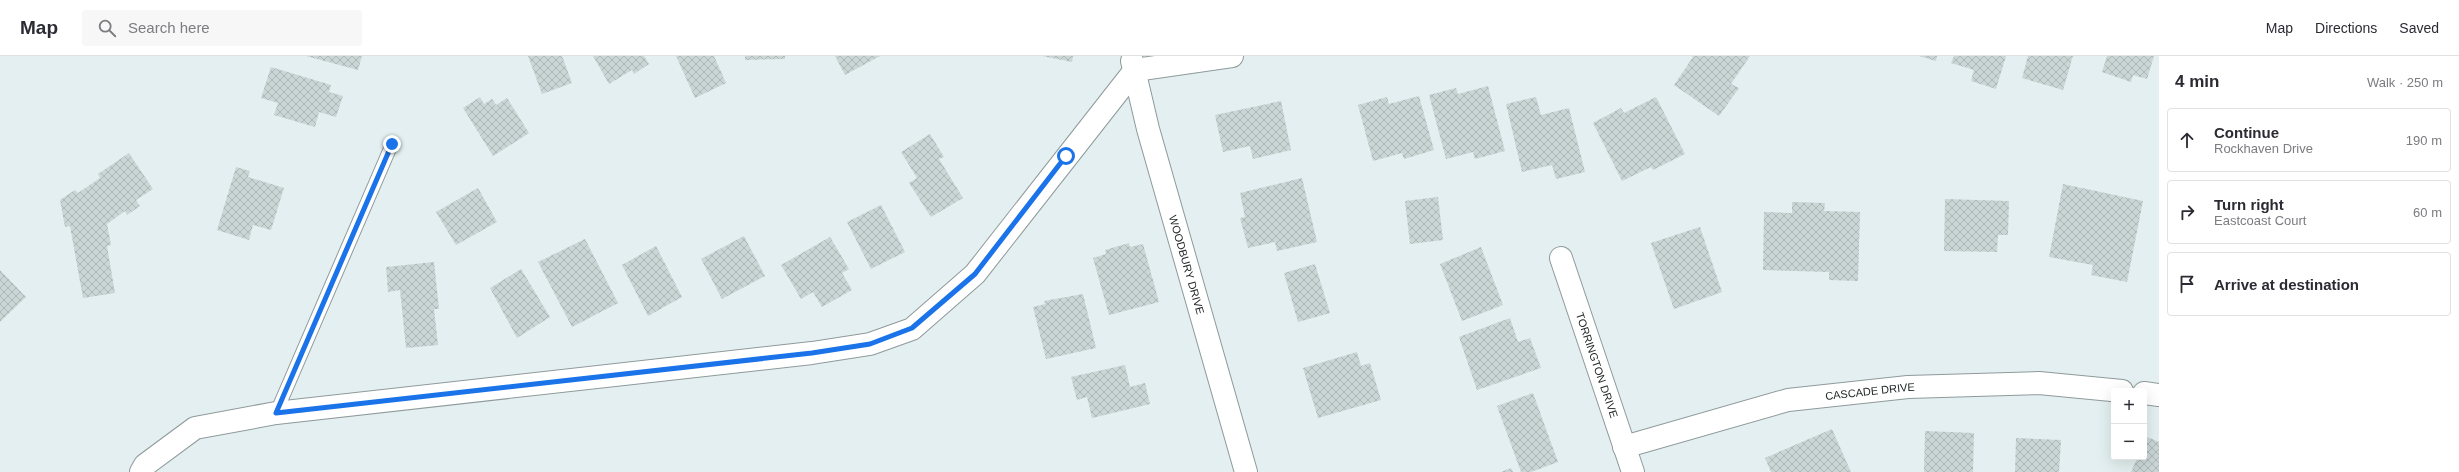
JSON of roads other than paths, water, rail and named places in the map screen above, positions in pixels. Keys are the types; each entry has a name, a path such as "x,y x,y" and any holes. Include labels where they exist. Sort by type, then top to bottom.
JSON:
{"street":[{"path":"141,472 145,465 195,428 276,413 812,353 870,344 912,328 975,274 1133,63 1232,56"},
{"name":"WOODBURY DRIVE","path":"1133,63 1150,136 1246,472"},
{"name":"TORRINGTON DRIVE","path":"1561,258 1633,472"},
{"name":"CASCADE DRIVE","path":"1624,447 1788,400 1908,387 2039,383 2111,390"},
{"path":"2147,393 2159,395"}],"lane":[{"path":"276,413 392,144"}]}
